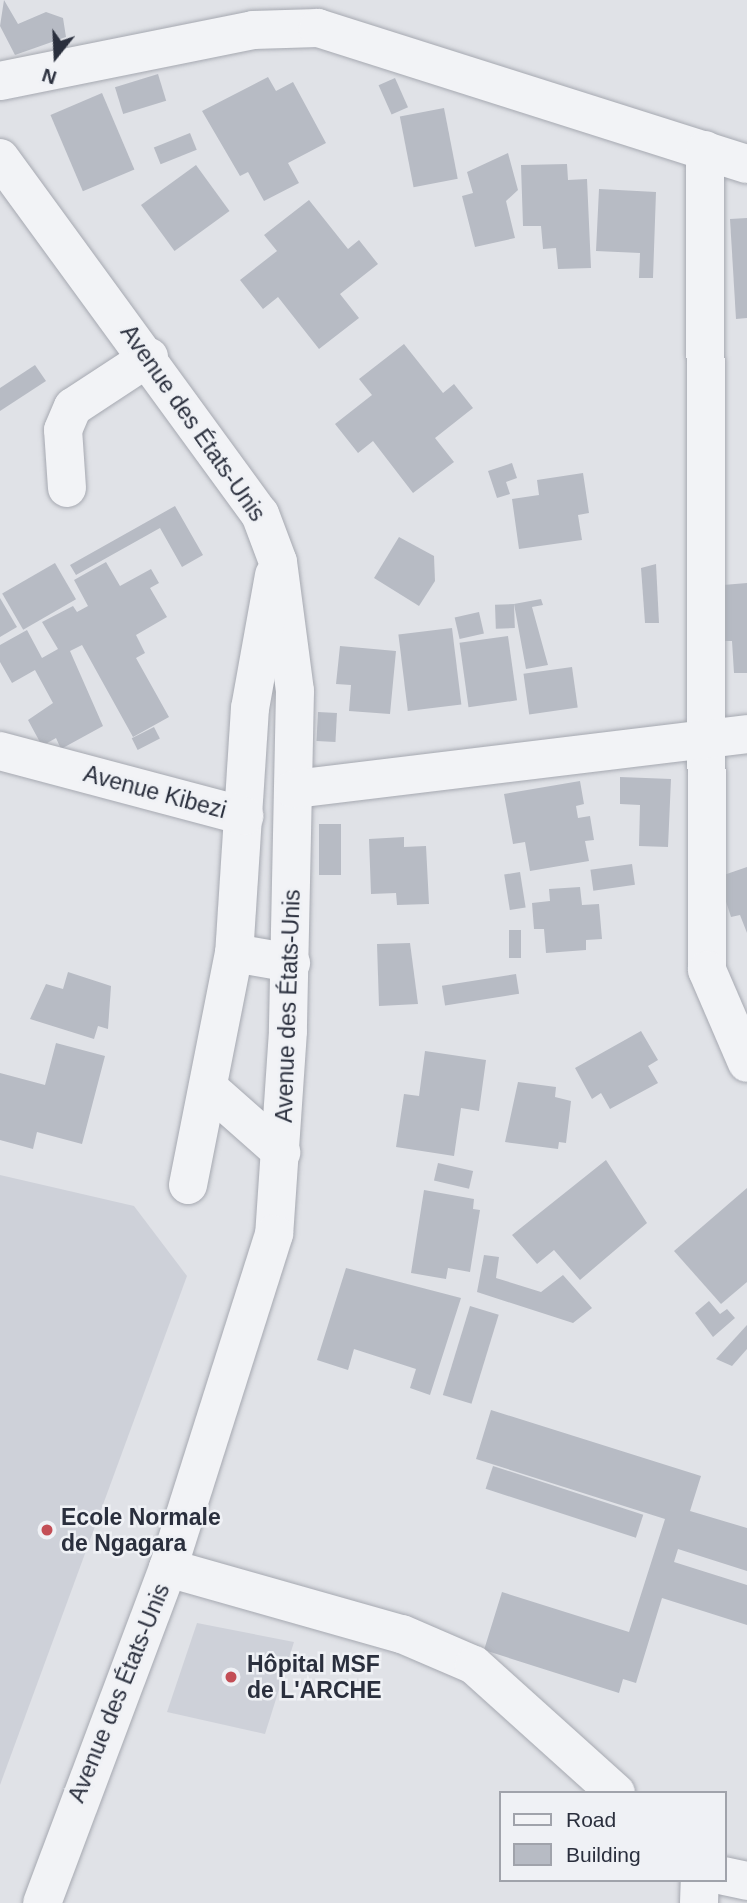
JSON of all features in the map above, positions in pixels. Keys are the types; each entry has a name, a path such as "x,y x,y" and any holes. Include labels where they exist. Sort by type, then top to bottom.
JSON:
{"street":[{"path":"0,81 286,25 318,28 747,164"},
{"path":"705,150 708,970 747,1063"},
{"name":"Avenue des États-Unis","path":"0,158 149,357 260,514 278,562 295,691 290,963 281,1152 264,1277 168,1569 42,1903"},
{"path":"67,488 63,430 73,407 149,357"},
{"path":"244,817 259,634 278,562"},
{"path":"294,789 747,734"},
{"name":"Avenue Kibezi","path":"0,751 244,817 233,953 211,1090 188,1185"},
{"path":"233,953 290,963"},
{"path":"211,1090 281,1152"},
{"path":"168,1569 402,1634 474,1665 614,1791"},
{"path":"726,1876 747,1881"},
{"path":"699,1903 700,1882"}],"shaded area":[{"name":"Ecole Normale de Ngagara","path":"0,1175 134,1206 187,1276 0,1785"},
{"name":"Hôpital MSF de L'ARCHE","path":"197,1623 294,1642 265,1734 167,1712"}],"building":[{"path":"4,0 18,24 46,12 63,18 66,37 15,55 0,26"},
{"path":"158,74 166,101 123,114 115,87"},
{"path":"268,77 276,91 293,82 326,143 288,163 299,183 264,201 248,172 240,176 202,111"},
{"path":"395,78 408,107 392,115 379,85"},
{"path":"102,93 134,169 83,191 50,115"},
{"path":"444,108 458,179 414,187 400,117"},
{"path":"190,133 197,150 161,164 154,148"},
{"path":"508,153 518,190 506,201 515,238 475,247 462,196 473,193 467,172"},
{"path":"567,164 568,180 587,179 591,268 558,269 556,248 543,249 541,226 523,226 521,165"},
{"path":"196,165 230,211 174,251 141,205"},
{"path":"599,189 656,192 653,278 639,278 640,253 596,251"},
{"path":"309,200 348,249 359,240 378,264 340,294 359,318 319,349 278,297 263,309 240,280 277,251 264,235"},
{"path":"747,218 747,318 736,319 730,219"},
{"path":"404,344 443,393 454,384 473,408 435,438 454,462 413,493 373,441 358,453 335,424 372,395 359,379"},
{"path":"35,365 46,381 0,411 0,388"},
{"path":"512,463 517,478 506,482 510,494 497,498 488,471"},
{"path":"583,473 589,513 578,515 582,540 519,549 512,499 539,495 537,480"},
{"path":"175,506 203,555 182,567 160,528 76,575 70,565"},
{"path":"399,537 434,556 435,581 419,606 374,578"},
{"path":"106,562 120,586 151,569 159,583 150,588 167,617 136,635 145,653 136,658 169,717 133,737 82,645 70,651 103,726 61,749 56,738 42,746 28,720 53,703 35,670 12,683 0,662 0,645 27,630 42,658 58,649 42,622 73,606 77,612 88,606 74,580"},
{"path":"55,563 76,599 23,630 2,594"},
{"path":"656,564 659,623 645,623 641,568"},
{"path":"747,583 747,673 734,673 732,641 724,641 723,585"},
{"path":"0,598 17,627 0,637"},
{"path":"541,599 543,605 532,607 548,665 526,669 514,604"},
{"path":"514,604 515,628 496,629 495,605"},
{"path":"479,612 484,633 460,639 455,618"},
{"path":"452,628 461,704 408,711 398,635"},
{"path":"508,636 517,700 469,707 459,643"},
{"path":"340,646 396,651 390,714 349,711 351,685 336,684"},
{"path":"572,667 578,708 529,714 523,674"},
{"path":"318,712 337,713 335,742 316,741"},
{"path":"154,727 160,739 138,750 132,738"},
{"path":"620,777 671,779 668,847 639,846 640,805 620,804"},
{"path":"580,781 584,804 576,806 578,818 590,816 594,840 585,841 589,861 530,871 525,842 513,844 504,794"},
{"path":"319,824 341,824 341,875 319,875"},
{"path":"404,837 404,847 426,846 429,904 397,905 396,893 371,894 369,839"},
{"path":"632,864 635,885 593,891 590,870"},
{"path":"747,867 747,933 740,915 731,917 718,877"},
{"path":"520,872 526,908 510,910 504,875"},
{"path":"580,887 582,905 599,904 602,939 586,940 586,950 546,953 544,929 534,929 532,903 550,901 549,889"},
{"path":"509,930 521,930 521,958 509,958"},
{"path":"410,943 418,1004 379,1006 377,944"},
{"path":"68,972 111,986 108,1029 98,1026 94,1039 30,1019 46,984 63,989"},
{"path":"516,974 519,994 445,1005 442,986"},
{"path":"641,1031 658,1060 648,1066 658,1083 610,1109 601,1093 592,1099 575,1068"},
{"path":"56,1043 105,1056 82,1144 37,1132 33,1149 0,1140 0,1073 45,1085"},
{"path":"425,1051 486,1060 479,1111 461,1108 454,1156 396,1147 404,1094 419,1096"},
{"path":"518,1082 556,1087 555,1097 571,1101 566,1143 559,1142 558,1149 505,1142"},
{"path":"606,1160 647,1223 580,1280 554,1250 537,1264 512,1235"},
{"path":"438,1163 473,1171 469,1189 434,1181"},
{"path":"747,1188 747,1282 721,1304 674,1251"},
{"path":"424,1190 474,1199 473,1209 480,1210 470,1272 448,1268 446,1279 411,1273"},
{"path":"484,1255 499,1257 496,1278 541,1292 563,1275 592,1308 573,1323 477,1292"},
{"path":"346,1268 461,1298 430,1395 410,1388 416,1369 354,1349 348,1370 317,1360"},
{"path":"709,1301 720,1314 727,1309 735,1318 713,1337 695,1313"},
{"path":"470,1306 499,1315 471,1404 443,1395"},
{"path":"747,1325 747,1349 732,1366 716,1359"},
{"path":"491,1410 701,1476 690,1511 747,1528 747,1571 678,1549 674,1562 747,1585 747,1625 662,1598 636,1683 623,1679 619,1693 484,1650 502,1592 629,1632 665,1519 476,1459"},
{"path":"493,1466 643,1515 636,1538 486,1489"}],"place":[{"name":"Ecole Normale de Ngagara","path":"47,1530"},
{"name":"Hôpital MSF de L'ARCHE","path":"231,1677"}]}
